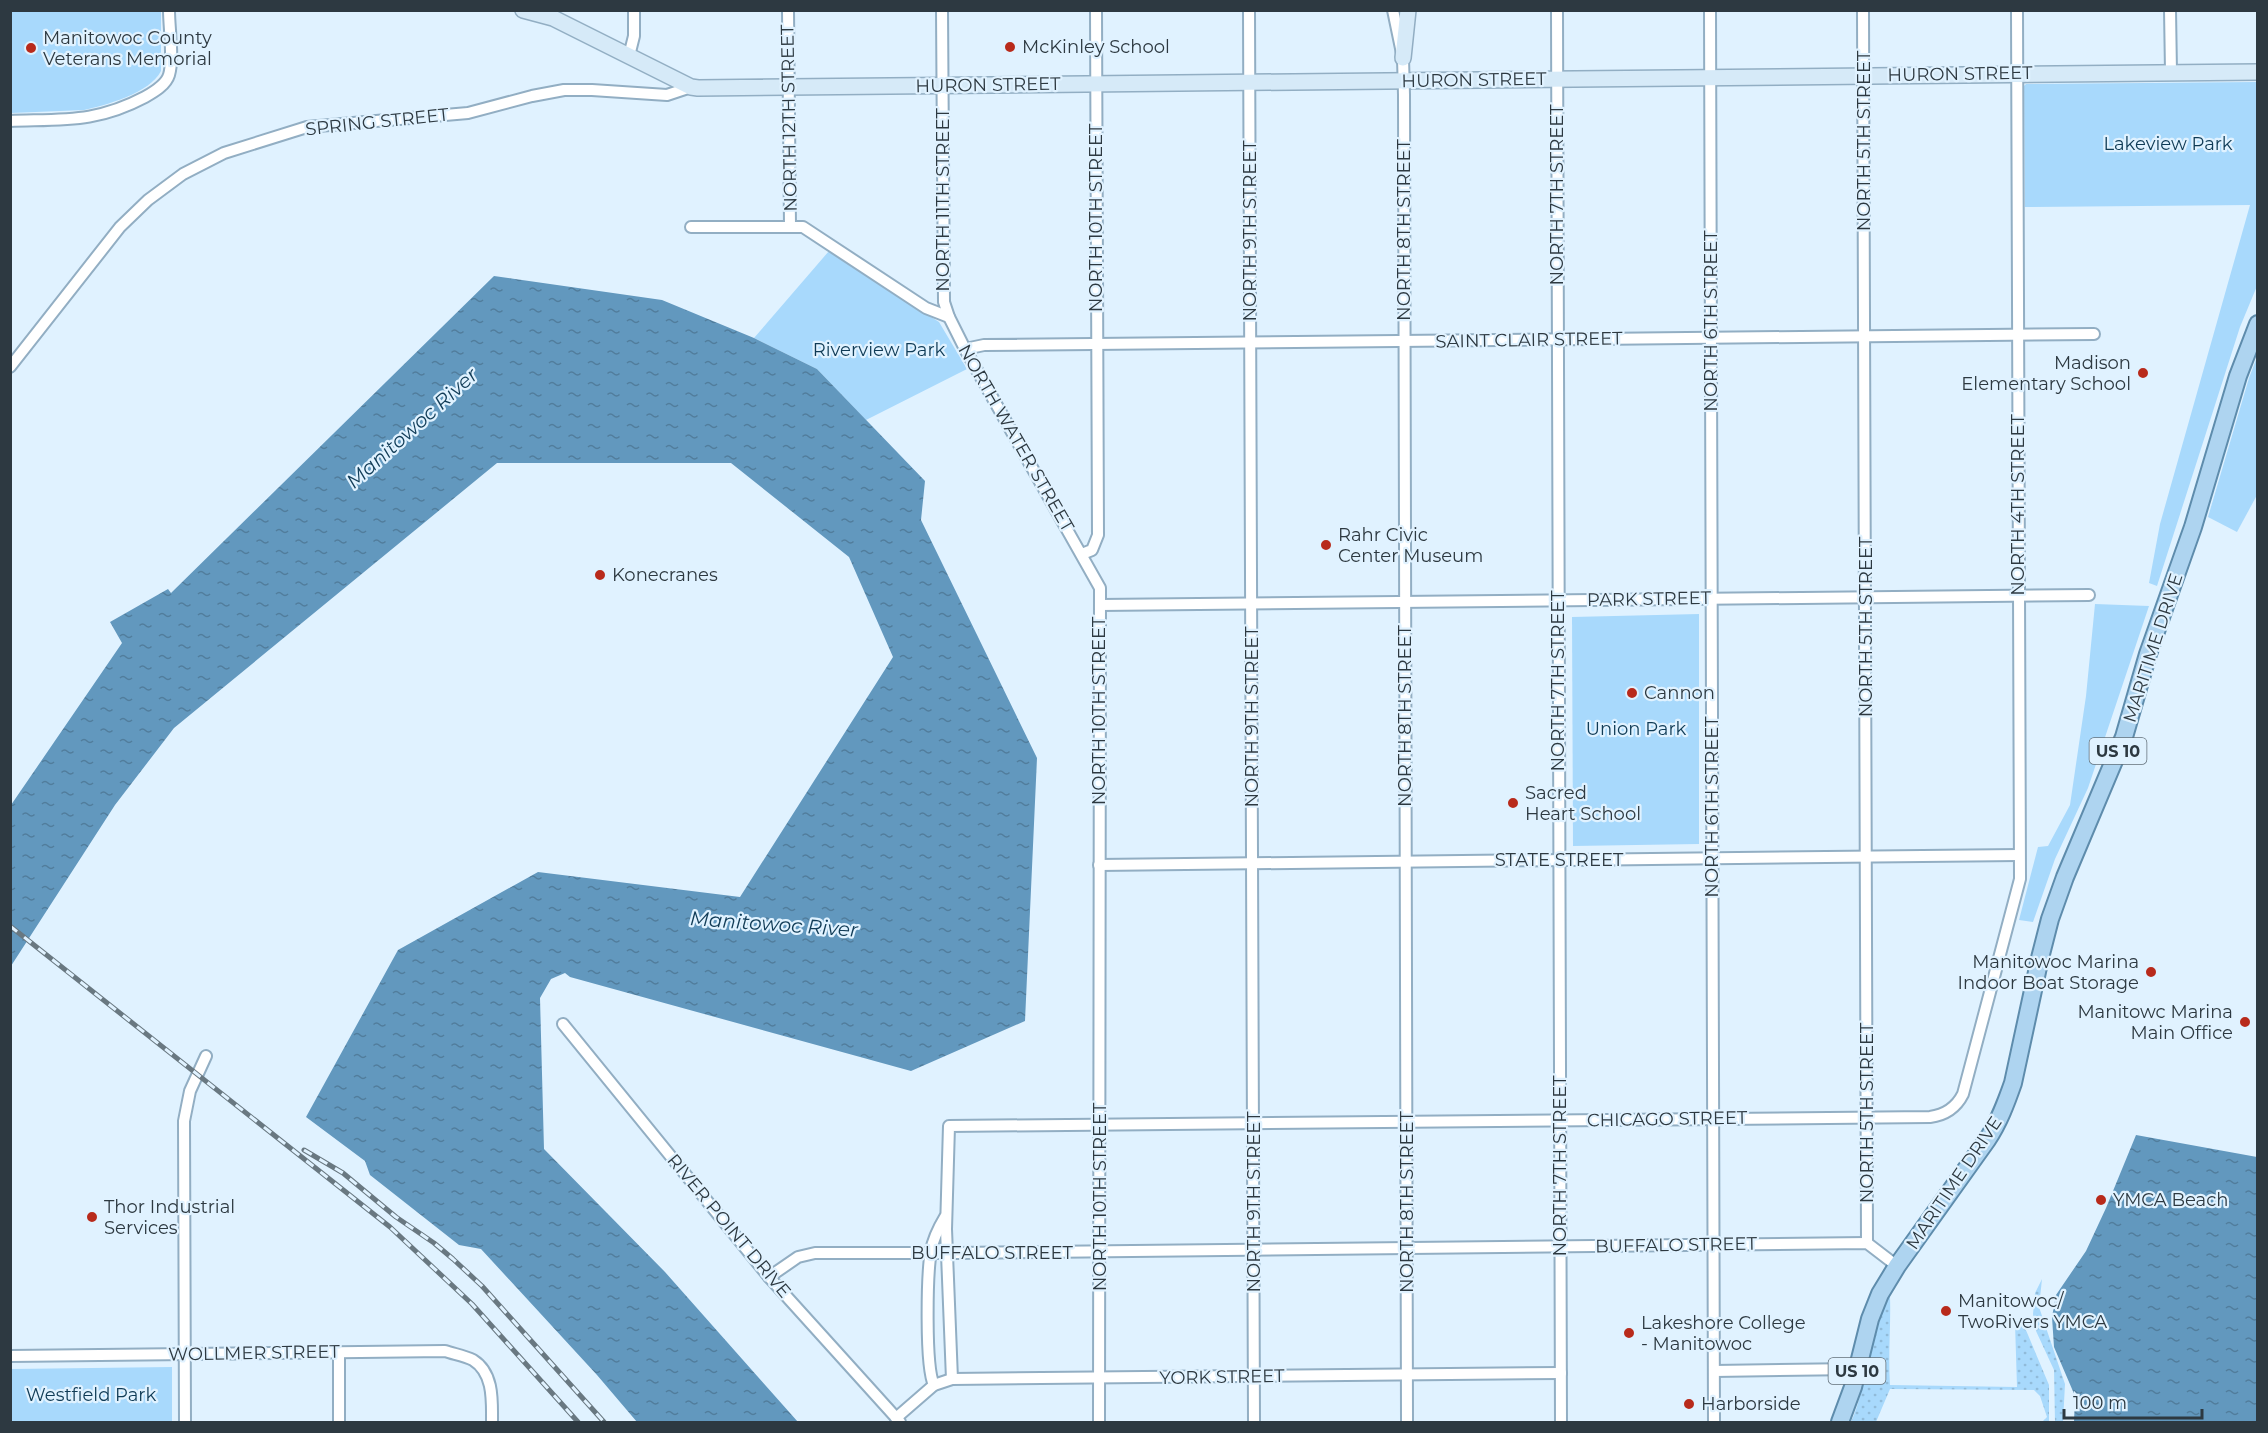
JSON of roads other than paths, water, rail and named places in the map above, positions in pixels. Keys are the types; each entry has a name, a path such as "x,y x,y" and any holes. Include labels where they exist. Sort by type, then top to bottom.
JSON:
{"main road":[{"name":"MARITIME DRIVE","path":"1840,1422 1870,1319 1880,1294 1897,1266 1987,1140 2006,1102 2015,1074 2050,919 2065,877 2124,737 2148,654 2193,527 2235,386 2258,324"}],"street":[{"path":"10,121 92,118 125,108 155,92 168,78 170,68 169,10"},
{"path":"523,10 553,18 691,87"},
{"path":"628,56 634,36 634,10"},
{"name":"NORTH 12TH STREET","path":"788,10 790,226"},
{"name":"NORTH 11TH STREET","path":"942,10 944,302 949,317"},
{"name":"NORTH 10TH STREET","path":"1096,10 1098,535 1092,550 1082,555 1100,588 1099,1422"},
{"name":"NORTH 9TH STREET","path":"1249,10 1254,1422"},
{"name":"NORTH 8TH STREET","path":"1393,10 1403,58 1407,1422"},
{"path":"1403,58 1408,10"},
{"name":"NORTH 7TH STREET","path":"1557,10 1561,1422"},
{"name":"NORTH 6TH STREET","path":"1710,10 1714,1422"},
{"name":"NORTH 5TH STREET","path":"1863,10 1867,1243"},
{"name":"NORTH 4TH STREET","path":"1952,1109 1963,1095 2020,879 2017,10"},
{"path":"2170,10 2171,72"},
{"name":"HURON STREET","path":"691,87 2258,72"},
{"name":"SPRING STREET","path":"10,367 120,227 148,200 174,181 224,153 307,127 468,113 564,90 667,95 691,87"},
{"path":"691,226 803,227 926,308 949,317"},
{"name":"NORTH WATER STREET","path":"949,317 1082,555"},
{"name":"SAINT CLAIR STREET","path":"965,349 984,345 2094,334"},
{"name":"PARK STREET","path":"1100,605 2090,595"},
{"name":"STATE STREET","path":"1099,865 2019,855"},
{"name":"RIVER POINT DRIVE","path":"563,1024 769,1277 898,1420"},
{"path":"185,1422 184,1121 190,1091 206,1056"},
{"name":"CHICAGO STREET","path":"947,1214 949,1126 1930,1117 1952,1109"},
{"path":"934,1385 930,1366 931,1253 937,1232 947,1214"},
{"path":"947,1214 952,1379"},
{"path":"1867,1243 1897,1266"},
{"name":"BUFFALO STREET","path":"769,1277 798,1257 815,1253 1867,1243"},
{"name":"WOLLMER STREET","path":"10,1356 445,1351 474,1361 488,1377 492,1400 492,1422"},
{"path":"339,1352 339,1422"},
{"path":"1714,1371 1857,1369"},
{"name":"YORK STREET","path":"898,1420 934,1385 952,1379 1561,1373"}],"water":[{"name":"Manitowoc River","path":"494,276 662,300 754,338 817,369 925,481 921,520 1037,758 1025,1021 911,1071 570,977 565,973 551,979 540,998 544,1149 665,1272 798,1422 637,1422 481,1249 459,1245 370,1175 365,1161 306,1117 398,950 538,872 740,897 893,657 849,557 731,463 497,463 174,728 115,805 11,966 11,805 122,643 110,622 168,589 171,593"},
{"path":"2136,1135 2257,1157 2257,1422 2074,1422 2075,1396 2054,1347 2052,1317 2056,1295 2086,1251"}],"railway":[{"path":"10,926 390,1227 472,1304 578,1422"},
{"path":"304,1150 343,1173 396,1217 453,1259 482,1286 604,1422"}],"place":[{"name":"McKinley School","path":"1010,47"},
{"name":"Manitowoc County Veterans Memorial","path":"31,48"},
{"name":"Madison Elementary School","path":"2143,373"},
{"name":"Rahr Civic Center Museum","path":"1326,545"},
{"name":"Konecranes","path":"600,575"},
{"name":"Cannon","path":"1632,693"},
{"name":"Sacred Heart School","path":"1513,803"},
{"name":"Manitowoc Marina Indoor Boat Storage","path":"2151,972"},
{"name":"Manitowc Marina Main Office","path":"2245,1022"},
{"name":"YMCA Beach","path":"2101,1200"},
{"name":"Thor Industrial Services","path":"92,1217"},
{"name":"Manitowoc/ TwoRivers YMCA","path":"1946,1311"},
{"name":"Lakeshore College - Manitowoc","path":"1629,1333"},
{"name":"Harborside","path":"1689,1404"}],"park label":[{"name":"Lakeview Park","path":"2168,144"},
{"name":"Riverview Park","path":"879,350"},
{"name":"Union Park","path":"1636,729"},
{"name":"Westfield Park","path":"91,1395"}]}
